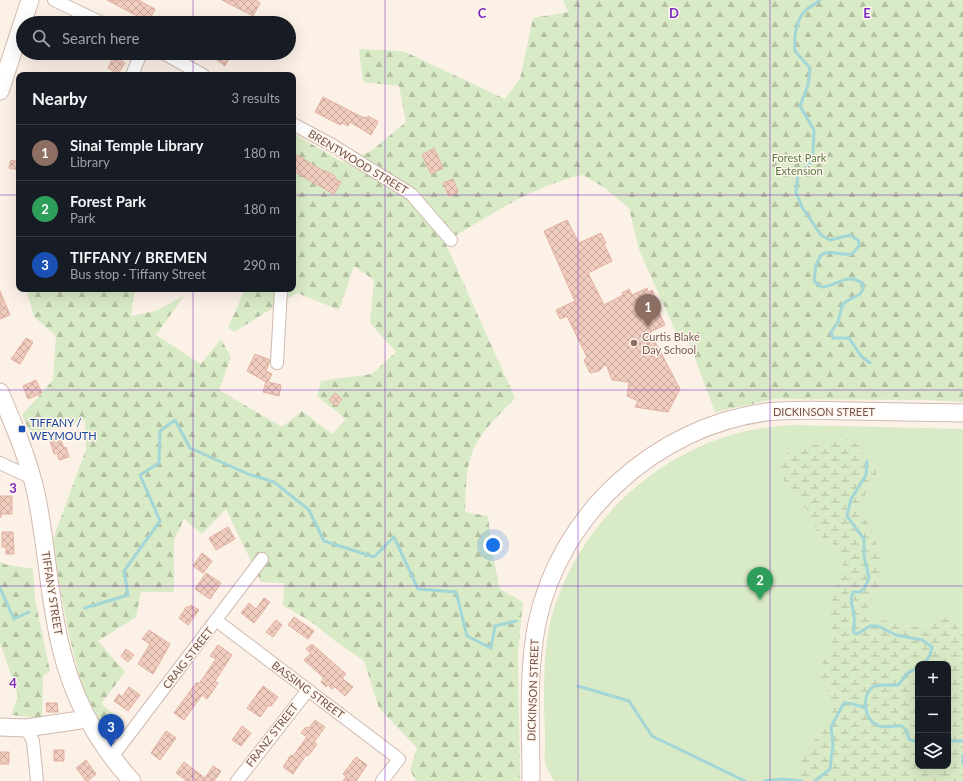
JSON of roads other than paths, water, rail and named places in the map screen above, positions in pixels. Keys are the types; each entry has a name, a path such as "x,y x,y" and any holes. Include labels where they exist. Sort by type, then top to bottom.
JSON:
{"main road":[{"path":"25,16 30,0"},
{"path":"0,91 16,42"},
{"name":"TIFFANY STREET","path":"0,392 20,441 32,478 60,647 71,682 87,718 112,757 132,781"},
{"name":"DICKINSON STREET","path":"531,781 532,663 537,622 544,598 562,554 574,534 602,498 630,471 660,450 684,437 720,423 754,414 792,410 963,413"},
{"path":"0,727 26,728 87,718"}],"street":[{"path":"54,0 87,16"},
{"path":"133,72 138,60"},
{"path":"176,60 198,72"},
{"name":"BRENTWOOD STREET","path":"296,126 332,145 411,194 451,240"},
{"path":"277,363 281,292"},
{"path":"0,463 32,478"},
{"name":"CRAIG STREET","path":"112,757 217,621 262,559"},
{"name":"BASSING STREET","path":"217,621 399,759 382,781"},
{"name":"FRANZ STREET","path":"238,781 308,690"},
{"path":"26,728 33,741 37,781"}],"waterway":[{"path":"820,0 803,13 795,34 795,51 810,68 808,85 800,106 814,130 813,153 810,164 798,175 796,192 802,207 821,235 830,240 850,235 859,241 859,246 852,254 825,253 821,255 816,265 814,281 821,287 847,279 858,280 863,284 863,289 860,294 845,302 842,306 838,322 831,332 833,338 849,338 861,356 870,363"},
{"path":"85,608 128,595 124,571 160,521 140,475 159,463 160,431 175,420 190,448 248,474 274,482 309,510 324,541 374,557 394,537 418,589 456,592 467,636 491,648 495,626 516,621"},
{"path":"867,461 866,475 851,499 847,516 864,539 864,556 869,578 864,589 860,592 853,592 852,595 851,601 854,617 854,633 857,634 870,626 878,626 896,635 922,640 932,647 930,655 926,661"},
{"path":"0,588 14,619 29,612"},
{"path":"915,669 908,673 898,685 882,685 873,687 869,691 866,701 867,713 873,722 882,727 902,726 907,731 909,739 915,742"},
{"path":"578,686 629,701 652,736 745,781"},
{"path":"815,781 830,769 833,744 831,727 844,703 866,708"},
{"path":"951,741 963,741"},
{"path":"963,755 963,764"},
{"path":"764,781 783,779 802,781"}],"place":[{"name":"Sinai Temple Library","path":"648,327"},
{"name":"Curtis Blake Day School","path":"634,343"},
{"name":"TIFFANY / WEYMOUTH","path":"22,429"},
{"name":"Forest Park","path":"760,600"},
{"name":"TIFFANY / BREMEN","path":"111,747"}],"park label":[{"name":"Forest Park Extension","path":"799,164"}]}
